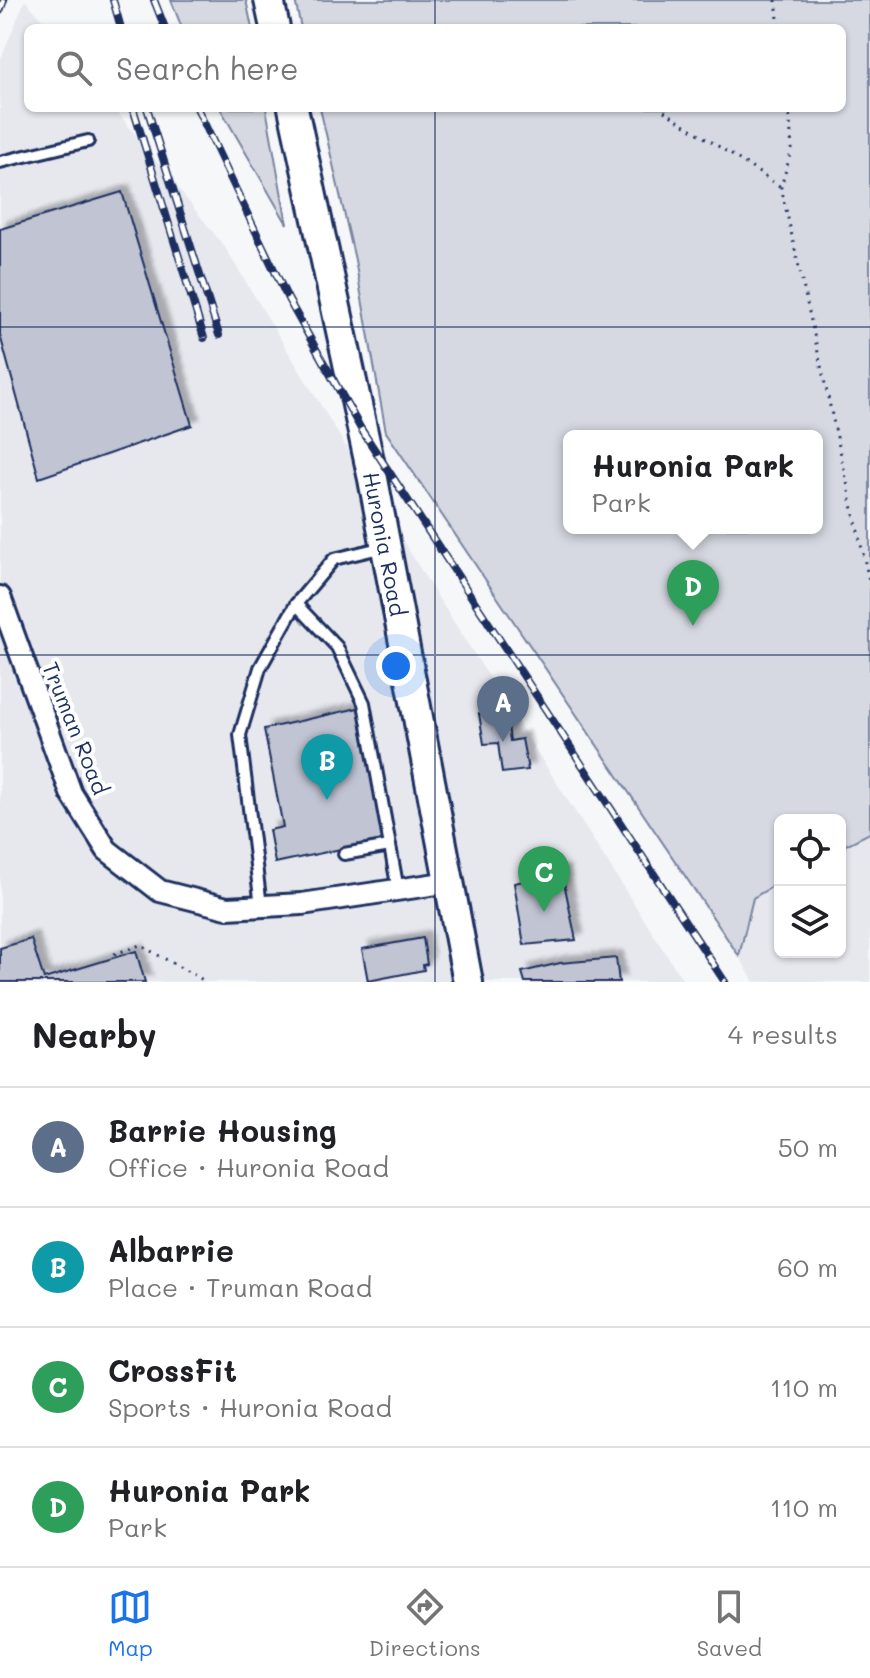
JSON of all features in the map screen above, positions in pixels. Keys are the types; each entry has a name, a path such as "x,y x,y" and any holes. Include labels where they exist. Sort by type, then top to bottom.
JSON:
{"main road":[{"path":"269,0 274,24"},
{"name":"Huronia Road","path":"294,112 386,547 468,982"}],"street":[{"name":"Truman Road","path":"0,597 71,793 107,850 160,891 227,908 450,882"}],"lane":[{"path":"0,162 88,141"},
{"path":"261,906 240,735 260,668 296,604 334,559 386,547"},
{"path":"296,604 337,647 364,703 398,890"},
{"path":"344,854 390,846"}],"path":[{"path":"776,0 779,24"},
{"path":"666,112 781,187"},
{"path":"789,112 792,149 781,187 870,585"},
{"path":"114,954 140,945 203,980"}],"shaded area":[{"path":"25,0 46,24 24,24 24,112 117,112 224,246 427,580 684,982 0,982 0,61"},
{"path":"171,0 246,0 251,24 180,24"},
{"path":"295,0 870,0 870,833 846,845 846,814 774,814 774,886 753,898 739,956 386,432 355,260 321,112 846,112 846,24 300,24"},
{"path":"222,112 267,112 287,224"},
{"path":"870,833 870,982 754,982 739,956 753,898 774,886 774,958 846,958 846,845"}],"building":[{"path":"122,192 192,425 39,478 0,335 0,229"},
{"path":"358,708 383,840 275,863 269,830 283,827 264,729"},
{"path":"506,711 510,741 522,739 528,770 502,773 498,743 484,744 479,714"},
{"path":"562,873 576,940 524,945 514,883"},
{"path":"423,938 427,964 423,965 424,970 368,981 362,949"},
{"path":"31,939 44,979 136,951 145,982 0,982 0,948"},
{"path":"616,958 619,982 525,982 522,972 560,963"}],"railway":[{"path":"0,11 4,0"},
{"path":"113,0 120,24"},
{"path":"154,0 163,24"},
{"path":"134,112 204,338"},
{"path":"148,112 219,335"},
{"path":"199,112 288,299 361,429 725,982"}],"place":[{"name":"Huronia Park","path":"693,626"},
{"name":"Barrie Housing","path":"503,742"},
{"name":"Albarrie","path":"327,800"},
{"name":"CrossFit","path":"544,912"}]}
